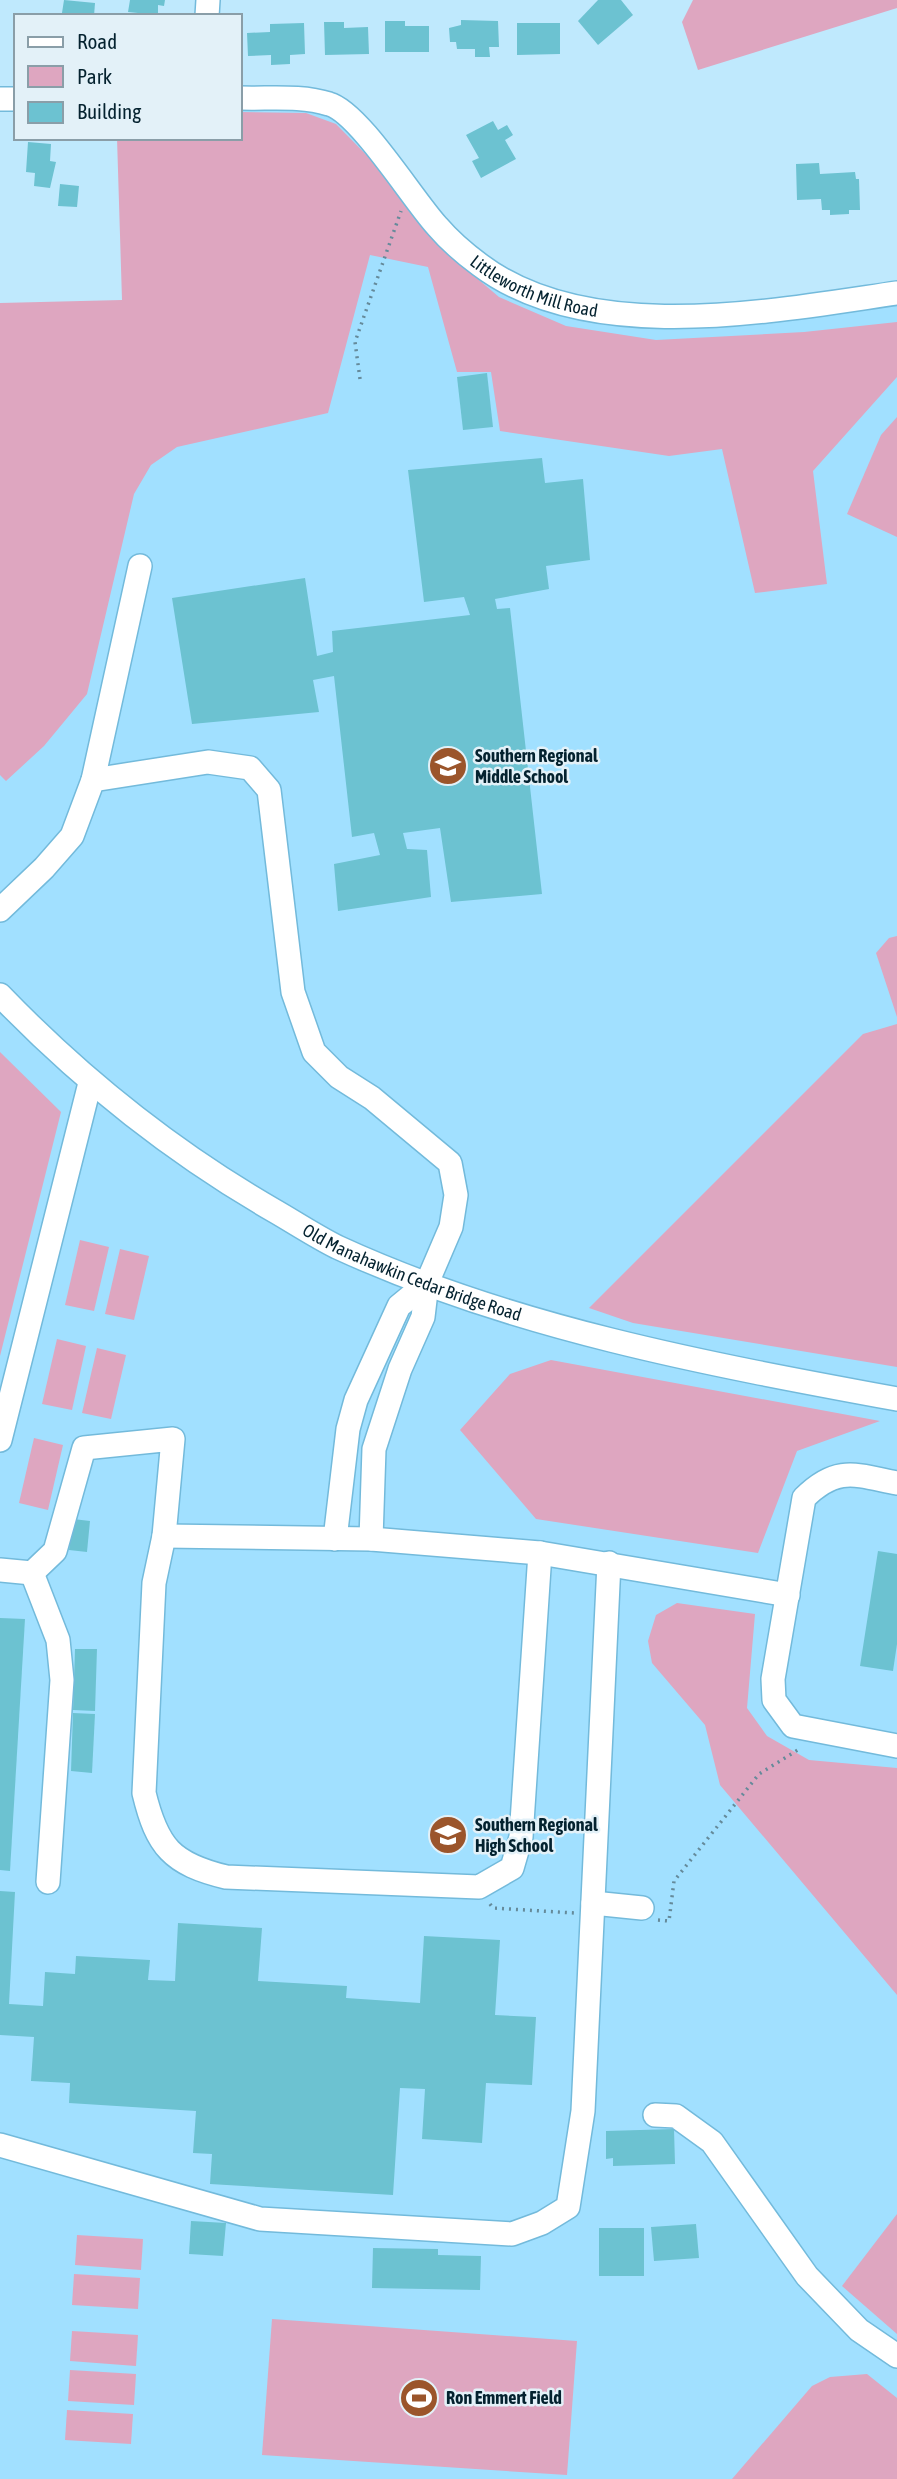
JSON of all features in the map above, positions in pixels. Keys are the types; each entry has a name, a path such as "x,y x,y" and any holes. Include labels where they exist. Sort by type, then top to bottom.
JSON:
{"street":[{"name":"Littleworth Mill Road","path":"242,98 304,100 332,104 386,160 437,227 481,266 527,291 600,312 670,318 749,313 897,293"},
{"path":"0,910 72,836 93,780 140,566"},
{"path":"93,780 208,762 250,768 270,790 293,992 314,1052 339,1077 372,1098 450,1163 456,1195 451,1227 427,1283 423,1317 400,1369 374,1449 371,1539"},
{"name":"Old Manahawkin Cedar Bridge Road","path":"0,995 90,1083 204,1170 334,1245 485,1306 570,1331 897,1399"},
{"path":"0,1440 90,1083"},
{"path":"335,1539 348,1429 356,1400 399,1306 427,1283"},
{"path":"0,1570 32,1573 55,1551 84,1448 173,1439 164,1536 155,1583 144,1793 150,1821 163,1845 192,1869 226,1877 480,1887 512,1868 521,1838 540,1553"},
{"path":"897,1483 850,1474 822,1480 804,1498 773,1679 775,1700 793,1726 897,1746"},
{"path":"164,1536 371,1539 540,1553 788,1595"},
{"path":"0,2145 260,2219 512,2234 542,2223 568,2207 584,2088 609,1563"},
{"path":"32,1573 58,1640 62,1680 48,1882"},
{"path":"592,1909 646,1914"},
{"path":"655,2115 676,2116 712,2142 807,2276 859,2330 897,2356"}],"path":[{"path":"360,379 355,342 408,191"},
{"path":"646,1914 669,1922 674,1881 759,1774 826,1732"},
{"path":"480,1887 493,1908 592,1909"}],"shaded area":[{"name":"Southern Regional High School","path":"242,98 332,104 481,266 600,312 897,293 897,2479 0,2479 0,549 239,140 242,140"}],"green space":[{"path":"693,0 897,0 897,8 698,70 682,22"},
{"path":"242,112 306,113 336,124 396,185 452,257 499,297 566,326 656,340 804,332 897,322 897,377 813,471 827,584 755,593 722,449 669,456 500,431 491,372 457,372 428,267 370,255 328,413 177,447 151,465 134,494 87,694 44,746 6,781 0,775 0,303 122,300 117,140 242,140"},
{"path":"897,417 897,537 847,514 881,435"},
{"path":"897,936 897,1017 876,953 889,938"},
{"path":"897,1024 897,1367 633,1323 589,1308 863,1034"},
{"path":"0,1052 61,1112 0,1356"},
{"path":"80,1240 109,1247 94,1311 65,1305"},
{"path":"120,1249 149,1256 134,1320 105,1314"},
{"path":"57,1339 86,1346 72,1410 42,1404"},
{"path":"97,1348 126,1355 111,1419 82,1413"},
{"path":"551,1360 880,1421 797,1451 758,1553 536,1519 460,1430 510,1374"},
{"path":"34,1438 63,1445 48,1510 19,1503"},
{"path":"677,1603 755,1614 747,1708 767,1736 809,1760 897,1768 897,1995 720,1785 705,1725 652,1663 648,1641 656,1615"},
{"path":"897,2214 897,2334 842,2286"},
{"path":"77,2235 143,2239 141,2270 75,2265"},
{"path":"74,2274 140,2278 138,2309 72,2305"},
{"name":"Ron Emmert Field","path":"272,2319 577,2341 567,2475 262,2455"},
{"path":"72,2331 138,2335 136,2366 70,2361"},
{"path":"70,2370 136,2374 134,2405 68,2401"},
{"path":"867,2374 897,2398 897,2479 732,2479 812,2386 830,2377"},
{"path":"67,2410 133,2414 131,2444 65,2440"}],"building":[{"path":"64,0 95,3 94,14 62,13"},
{"path":"130,0 165,0 164,6 158,5 158,14 128,12"},
{"path":"598,0 621,0 633,15 598,45 578,21"},
{"path":"461,20 498,21 499,47 489,47 490,57 475,57 475,49 457,49 456,42 450,42 449,28 461,25"},
{"path":"385,21 405,21 405,26 429,26 429,52 385,52"},
{"path":"324,22 344,22 344,28 368,27 369,54 325,55"},
{"path":"304,23 305,54 290,55 290,64 271,65 271,55 248,56 247,33 270,32 270,24"},
{"path":"517,23 560,23 560,54 517,55"},
{"path":"493,121 498,130 507,125 513,135 505,140 516,159 481,178 472,161 479,158 466,135"},
{"path":"28,142 51,144 50,161 56,162 50,188 34,186 35,173 26,172"},
{"path":"819,163 820,174 855,172 856,179 859,179 860,210 849,210 849,214 830,215 830,210 822,210 821,199 797,200 796,164"},
{"path":"60,184 79,186 77,207 58,206"},
{"path":"487,373 493,427 463,430 457,377"},
{"path":"542,458 545,483 583,479 590,560 546,566 549,589 495,599 497,609 510,608 542,894 451,902 440,828 403,833 407,849 427,850 431,897 338,911 334,864 380,855 374,833 352,837 334,676 313,680 319,712 192,724 172,598 305,578 317,656 333,652 332,631 470,615 464,597 424,602 408,470"},
{"path":"73,1519 90,1521 87,1552 69,1550"},
{"path":"878,1551 897,1554 897,1644 893,1671 860,1666"},
{"path":"0,1618 25,1619 10,1871 0,1870"},
{"path":"75,1649 97,1649 95,1711 73,1710"},
{"path":"73,1713 95,1714 92,1773 71,1771"},
{"path":"0,1891 15,1892 9,2004 43,2006 45,1972 75,1974 76,1956 150,1960 148,1980 175,1981 178,1923 262,1928 258,1981 347,1986 346,1998 420,2003 424,1936 500,1940 495,2015 536,2017 532,2085 486,2083 482,2143 422,2139 425,2089 400,2088 393,2195 210,2184 212,2154 193,2153 196,2111 69,2103 70,2083 31,2081 34,2037 0,2035"},
{"path":"674,2129 675,2164 613,2166 613,2158 606,2159 606,2131"},
{"path":"191,2221 226,2223 223,2256 189,2254"},
{"path":"696,2224 699,2258 654,2261 651,2227"},
{"path":"599,2228 644,2228 644,2276 599,2276"},
{"path":"373,2248 438,2249 438,2255 481,2256 480,2290 372,2288"}],"place":[{"name":"Southern Regional Middle School","path":"448,766"},
{"name":"Southern Regional High School","path":"448,1835"},
{"name":"Ron Emmert Field","path":"419,2398"}]}
